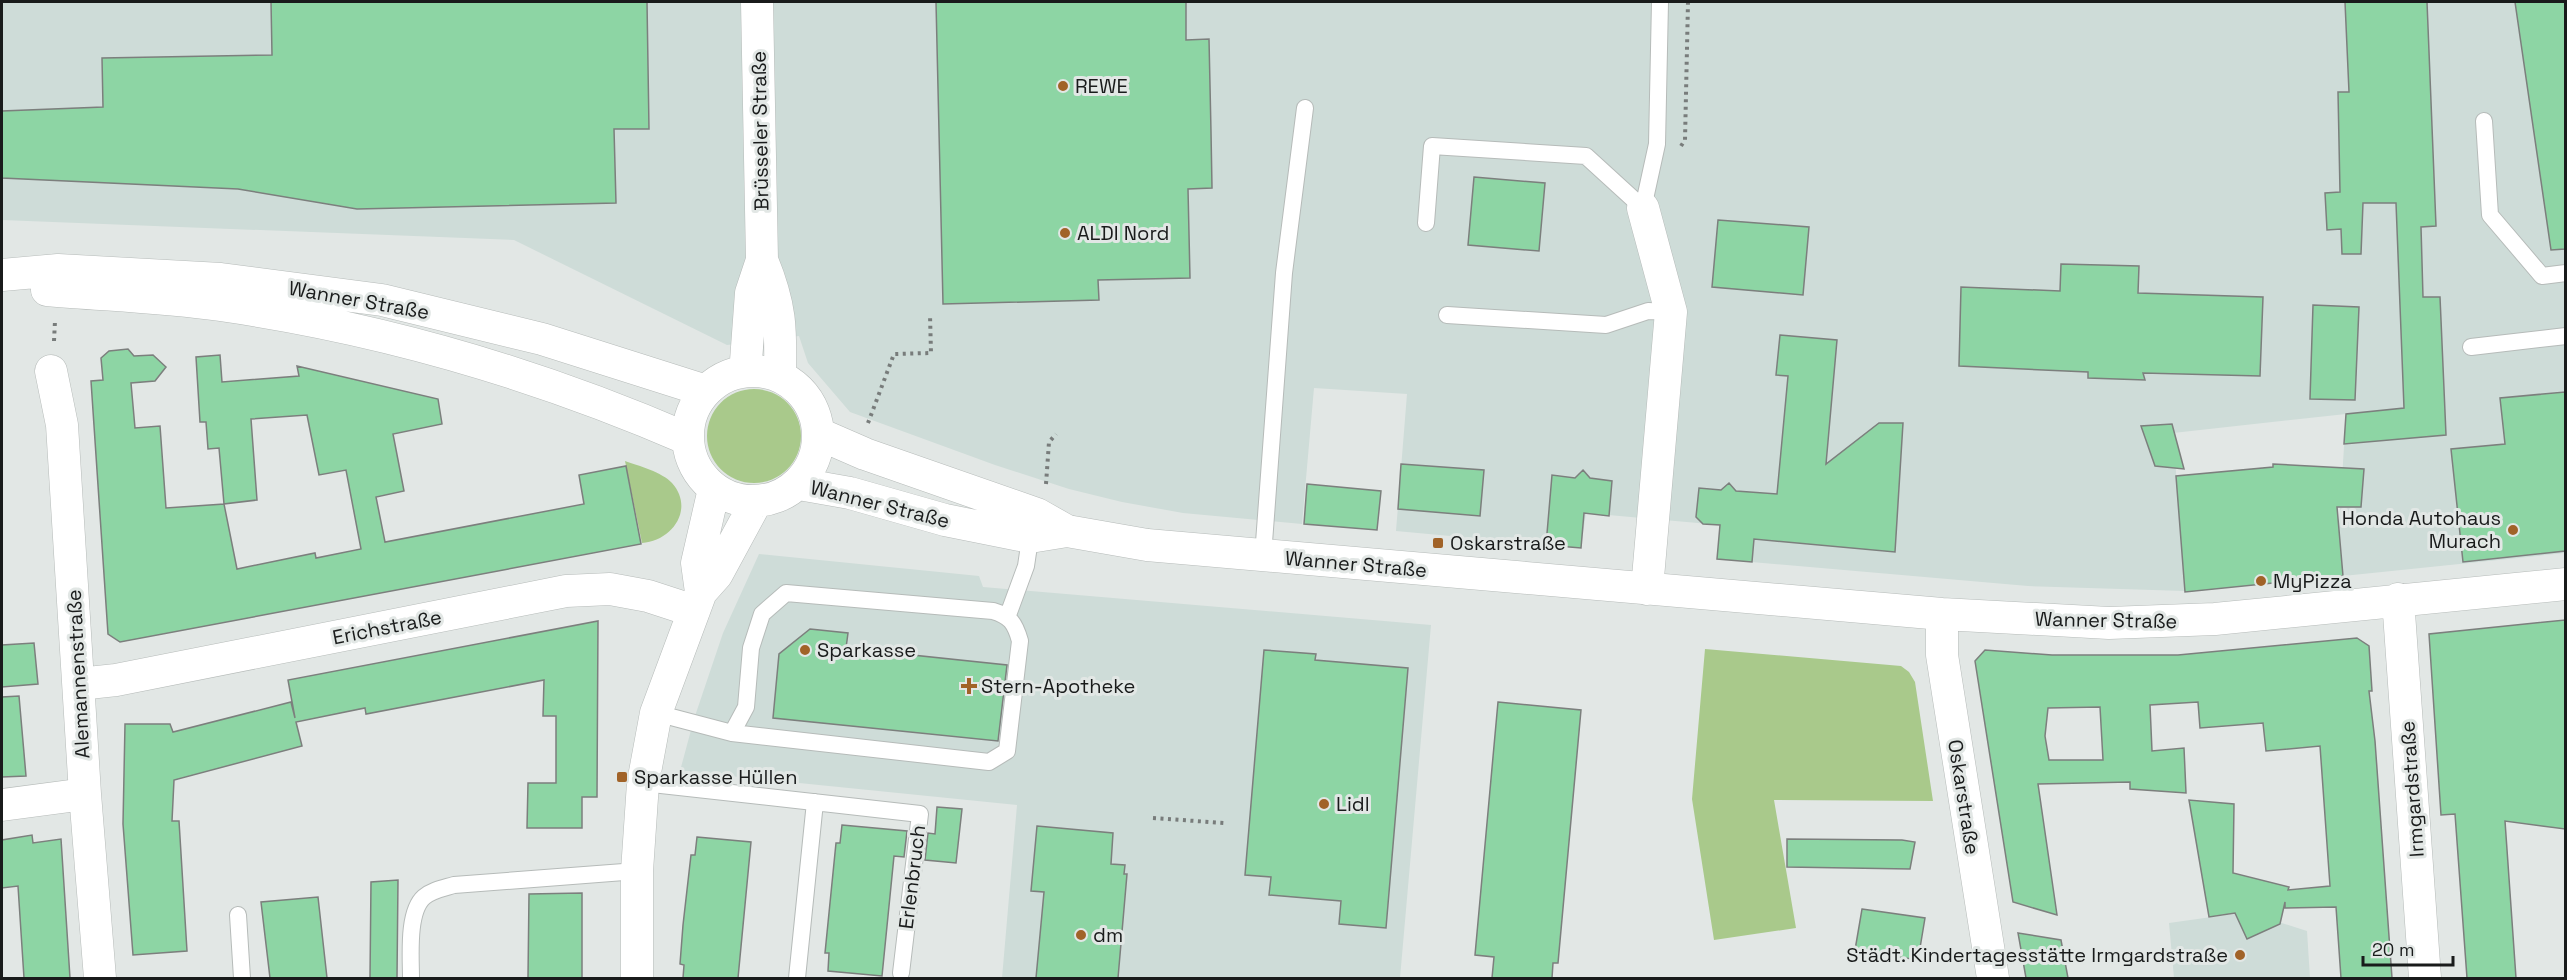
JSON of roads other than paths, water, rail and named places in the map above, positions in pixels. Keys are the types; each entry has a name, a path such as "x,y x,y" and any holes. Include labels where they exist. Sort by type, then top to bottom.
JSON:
{"street":[{"name":"Brüsseler Straße","path":"748,371 746,361 751,293 762,260 757,2"},
{"path":"1643,208 1671,312 1647,589"},
{"name":"Brüsseler Straße","path":"762,260 776,294 781,326 780,376"},
{"name":"Wanner Straße","path":"2,275 58,270 221,279 382,300 542,339 706,391"},
{"name":"Wanner Straße","path":"2,286 218,304 370,332 531,377 688,439"},
{"name":"Alemannenstraße","path":"51,371 62,425 85,794 100,978"},
{"name":"Wanner Straße","path":"748,371 780,376 796,386 808,400 816,416 819,434 817,452 810,469 799,484 779,496 756,502 741,501 714,489 700,476 691,458 688,439 689,422 695,405 706,391 725,377 748,371"},
{"name":"Wanner Straße","path":"819,434 1033,526"},
{"name":"Wanner Straße","path":"799,484 850,493 945,520 1033,526 1147,545 1942,614 2139,624 2216,619 2565,584"},
{"path":"697,601 697,563 714,489"},
{"path":"637,978 638,871 643,783 656,713 697,601 717,574 756,502"},
{"name":"Erichstraße","path":"79,684 116,680 566,591 610,589 697,601"},
{"name":"Irmgardstraße","path":"2398,599 2425,978"},
{"name":"Oskarstraße","path":"1942,614 1942,655 1993,978"},
{"path":"2,805 85,794"}],"lane":[{"path":"1643,208 1657,144 1660,2"},
{"path":"1263,556 1284,273 1305,108"},
{"path":"2484,121 2490,215 2542,276 2565,273"},
{"path":"1426,223 1432,146 1586,156 1643,208"},
{"path":"1447,315 1606,325 1648,311 1671,312"},
{"path":"2471,347 2565,336"},
{"path":"1008,615 1026,566 1033,526"},
{"path":"656,713 732,732 989,762 1007,751 1020,641 1016,626 1008,615 993,611 786,593 762,614 751,648 746,707 732,732"},
{"name":"Erlenbruch","path":"643,783 920,814 901,973"},
{"path":"797,978 815,802"},
{"path":"411,978 411,936 416,910 423,898 435,890 470,884 638,871"},
{"path":"238,915 242,978"}],"place":[{"name":"REWE","path":"1063,86"},
{"name":"ALDI Nord","path":"1065,233"},
{"name":"Honda Autohaus Murach","path":"2513,530"},
{"name":"Oskarstraße","path":"1438,543"},
{"name":"MyPizza","path":"2261,581"},
{"name":"Sparkasse","path":"805,650"},
{"name":"Stern-Apotheke","path":"969,686"},
{"name":"Sparkasse Hüllen","path":"622,777"},
{"name":"Lidl","path":"1324,804"},
{"name":"dm","path":"1081,935"},
{"name":"Städt. Kindertagesstätte Irmgardstraße","path":"2240,955"}]}
